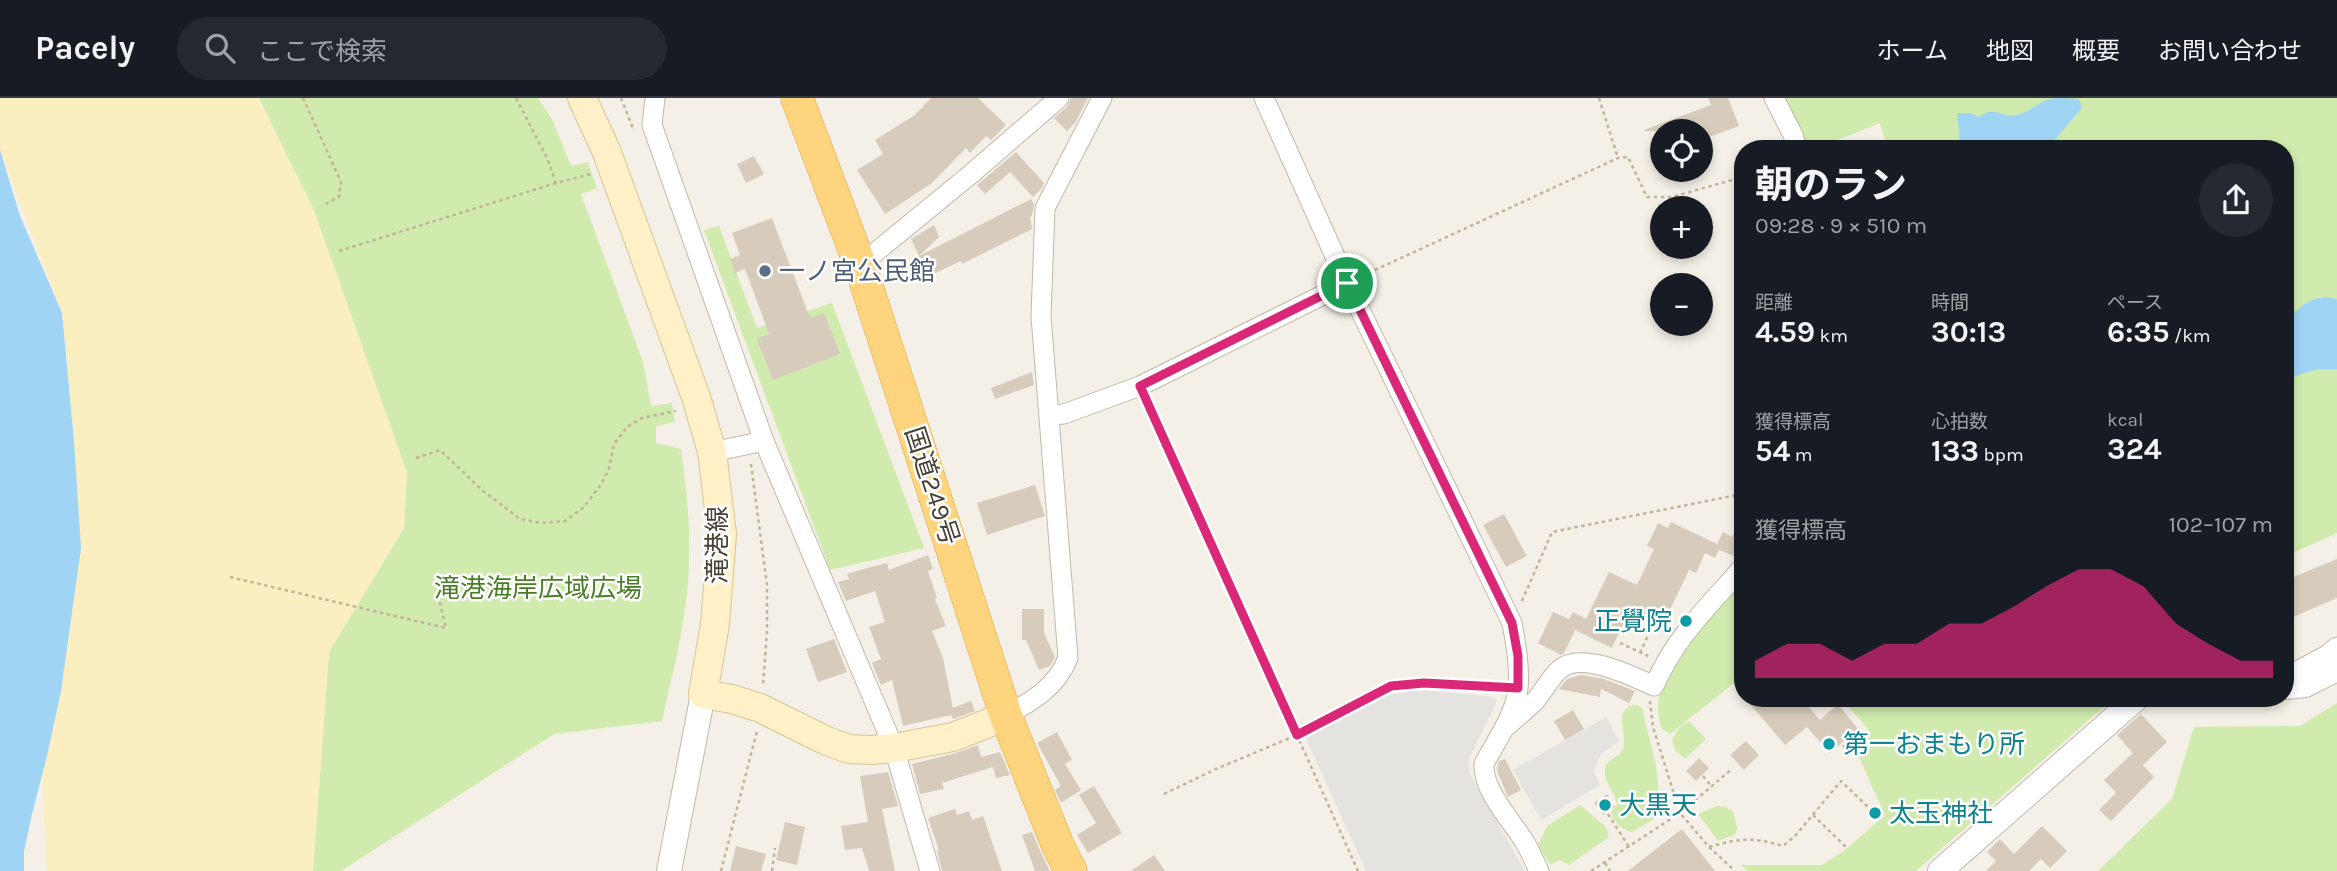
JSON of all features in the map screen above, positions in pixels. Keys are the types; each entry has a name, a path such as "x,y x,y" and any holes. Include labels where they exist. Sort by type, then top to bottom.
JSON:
{"highway":[{"name":"国道249号","path":"797,98 860,265 1006,716 1071,871"}],"main road":[{"name":"滝港線","path":"582,98 610,163 696,397 712,452 722,534 715,624 702,694"},
{"path":"702,694 732,699 760,708 849,749 894,748 954,737 1006,716"}],"street":[{"path":"655,98 652,125 764,440 894,748 930,871"},
{"path":"860,265 1059,98"},
{"path":"1006,716 1043,695 1063,671 1068,659 1041,316 1045,208 1102,98"},
{"path":"1264,98 1347,283 1512,623 1518,656 1518,688 1512,710 1484,764 1483,772 1502,810 1525,843 1539,871"},
{"path":"1774,98 1794,140"},
{"path":"1050,415 1064,414 1140,386 1347,283"},
{"path":"712,452 764,440"},
{"path":"1502,731 1535,701 1561,668 1576,662 1585,661 1630,675 1654,686 1665,662 1686,629 1734,577"},
{"path":"2294,673 2337,647"},
{"path":"2294,686 2305,685 2337,669"},
{"path":"668,871 702,694"},
{"path":"1940,871 2127,707"}],"path":[{"path":"303,98 341,182 340,197 322,206"},
{"path":"516,98 547,158 556,183"},
{"path":"1599,98 1618,158"},
{"path":"1347,283 1618,158 1628,157 1647,197 1672,197 1734,181"},
{"path":"339,251 596,172"},
{"path":"1140,386 1358,871"},
{"path":"416,458 440,450 482,490 520,519 541,523 565,521 584,507 600,486 609,469 614,444 627,427 642,418 679,411"},
{"path":"751,464 767,585 763,690"},
{"path":"1512,623 1552,532 1734,496"},
{"path":"230,577 446,628 437,590"},
{"path":"1640,653 1655,614 1663,603"},
{"path":"1655,614 1674,623"},
{"path":"1620,643 1649,657"},
{"path":"1164,794 1297,735 1391,686 1424,683 1518,688"},
{"path":"1654,686 1650,698 1653,727 1680,813 1735,871"},
{"path":"721,871 758,726"},
{"path":"1843,747 1849,743"},
{"path":"1591,871 1680,813 1732,769"},
{"path":"1703,776 1713,787"},
{"path":"1709,846 1733,840 1759,839 1783,846 1796,836 1841,781 1870,809"},
{"path":"1608,814 1629,847"},
{"path":"1813,815 1848,849"},
{"path":"772,871 775,848"},
{"path":"1605,863 1610,871"}],"green space":[{"name":"滝港海岸広域広場","path":"259,98 538,98 552,119 571,166 588,162 597,188 581,194 643,362 651,406 672,403 675,422 656,426 656,443 681,449 686,489 689,543 686,597 662,721 554,734 341,871 313,871 329,652 404,528 407,473 314,211"},
{"path":"1779,98 2337,98 2337,533 2294,552 2294,140 1885,140 1880,123 1838,140 1802,140"},
{"path":"719,226 757,328 832,303 924,548 830,570 704,230"},
{"path":"1734,589 1734,683 1670,734 1662,729 1658,708 1661,687 1682,647"},
{"path":"2337,703 2337,871 2098,871 2172,799 2194,727 2300,726"},
{"path":"1632,705 1642,708 1656,765 1661,810 1654,819 1632,832 1621,827 1612,815 1611,812 1617,805 1605,769 1608,762 1623,749 1623,713"},
{"path":"1849,707 2104,707 1916,871 1747,871 1741,865 1822,865 1845,850 1885,815 1859,757 1869,737 1868,729"},
{"path":"1689,721 1706,739 1684,758 1675,750 1672,740 1678,729"},
{"path":"1580,805 1606,827 1609,837 1569,865 1560,860 1550,864 1538,846 1547,826"},
{"path":"1717,806 1733,811 1737,827 1736,834 1718,841 1698,814"}],"sand":[{"path":"0,98 258,98 314,210 407,473 404,527 329,652 313,871 47,871 42,776 61,691 69,622 74,441 62,313 0,150"}],"shaded area":[{"path":"1422,690 1495,697 1496,703 1468,761 1470,774 1525,871 1366,871 1302,730 1391,694"},
{"path":"1606,717 1619,741 1601,754 1594,771 1600,785 1541,820 1513,770"}],"water":[{"path":"2057,98 2079,99 2082,108 2055,140 1960,140 1957,113 1970,113 1979,117 1990,112 2016,115 2044,101"},
{"path":"0,150 20,216 62,313 81,548 61,691 24,851 24,871 0,871"},
{"path":"2326,297 2337,299 2337,369 2317,369 2294,376 2294,312 2313,300"}],"building":[{"path":"931,98 978,98 1006,125 991,140 986,136 970,153 966,148 932,183 885,214 857,170 883,154 875,140 915,115"},
{"path":"1071,98 1088,98 1075,123 1067,131 1054,118 1067,107"},
{"path":"1708,98 1728,98 1739,126 1713,136 1713,119 1673,119 1711,105"},
{"path":"1016,152 1044,183 1041,189 1033,197 1010,172 985,194 977,185"},
{"path":"754,156 764,174 746,183 737,164"},
{"path":"1031,199 1034,204 1030,217 1032,229 962,264 961,261 929,276 919,256"},
{"path":"772,218 810,318 824,313 840,354 773,380 757,339 769,334 745,269 735,273 730,259 740,255 732,233"},
{"path":"934,225 939,237 919,256 911,239"},
{"path":"1032,372 1034,385 995,399 991,388"},
{"path":"1035,485 1045,516 987,535 977,503"},
{"path":"1504,514 1527,556 1506,567 1483,525"},
{"path":"1671,522 1717,544 1723,532 1732,537 1734,533 1734,556 1719,550 1715,558 1705,553 1696,573 1689,570 1663,624 1645,617 1640,629 1624,622 1612,648 1575,630 1561,655 1538,643 1553,612 1569,619 1573,612 1586,619 1609,572 1637,585 1654,549 1647,546 1658,523 1668,528"},
{"path":"928,555 933,569 928,571 937,598 935,599 946,626 932,631 943,658 953,708 971,701 975,711 953,719 951,715 903,726 892,680 881,685 872,663 881,659 869,627 885,622 875,591 846,601 838,582 849,579 847,574 867,568 887,563 889,570"},
{"path":"2337,559 2337,598 2294,617 2294,577"},
{"path":"1022,609 1044,609 1044,633 1055,657 1050,666 1039,670 1026,640 1022,640"},
{"path":"834,639 847,672 818,682 806,649"},
{"path":"1581,675 1604,679 1635,691 1629,703 1601,689 1600,697 1559,689 1567,679"},
{"path":"1753,707 1809,707 1820,720 1835,707 1840,707 1858,729 1830,753 1807,727 1785,745"},
{"path":"1573,710 1584,729 1565,740 1554,721"},
{"path":"2141,714 2167,742 2143,765 2154,777 2111,821 2099,810 2116,793 2104,780 2133,753 2117,735"},
{"path":"1057,732 1072,760 1065,764 1081,790 1061,803 1055,790 1061,786 1037,743"},
{"path":"1746,741 1759,755 1744,770 1730,755"},
{"path":"978,745 981,757 1000,752 1010,775 996,778 993,767 942,783 944,789 920,794 912,764"},
{"path":"1699,758 1709,768 1696,781 1686,771"},
{"path":"1505,759 1521,790 1508,797 1497,771 1499,761"},
{"path":"888,772 898,806 882,809 895,871 869,871 862,848 845,850 841,826 868,822 860,776"},
{"path":"1094,786 1122,833 1088,853 1077,835 1096,823 1079,795"},
{"name":"大黒天","path":"1607,794 1615,807 1603,815 1594,803"},
{"path":"955,809 957,815 969,811 972,820 983,816 1002,871 942,871 939,850 928,818"},
{"path":"785,822 805,827 797,865 776,860"},
{"path":"2042,826 2067,851 2050,868 2041,859 2029,871 1986,871 1996,861 1987,852 2000,839 2014,854"},
{"path":"1682,829 1715,871 1628,871"},
{"path":"1032,832 1050,871 1035,871 1022,835"},
{"path":"736,846 766,854 761,871 730,871"},
{"path":"1154,855 1165,871 1131,871"}],"place":[{"name":"一ノ宮公民館","path":"765,271"},
{"name":"正覺院","path":"1686,621"},
{"name":"第一おまもり所","path":"1829,744"},
{"name":"大黒天","path":"1605,805"},
{"name":"太玉神社","path":"1875,813"}],"route":[{"path":"1347,283 1512,623 1518,656 1518,688 1424,683 1391,686 1297,735 1140,386 1347,283"}]}
